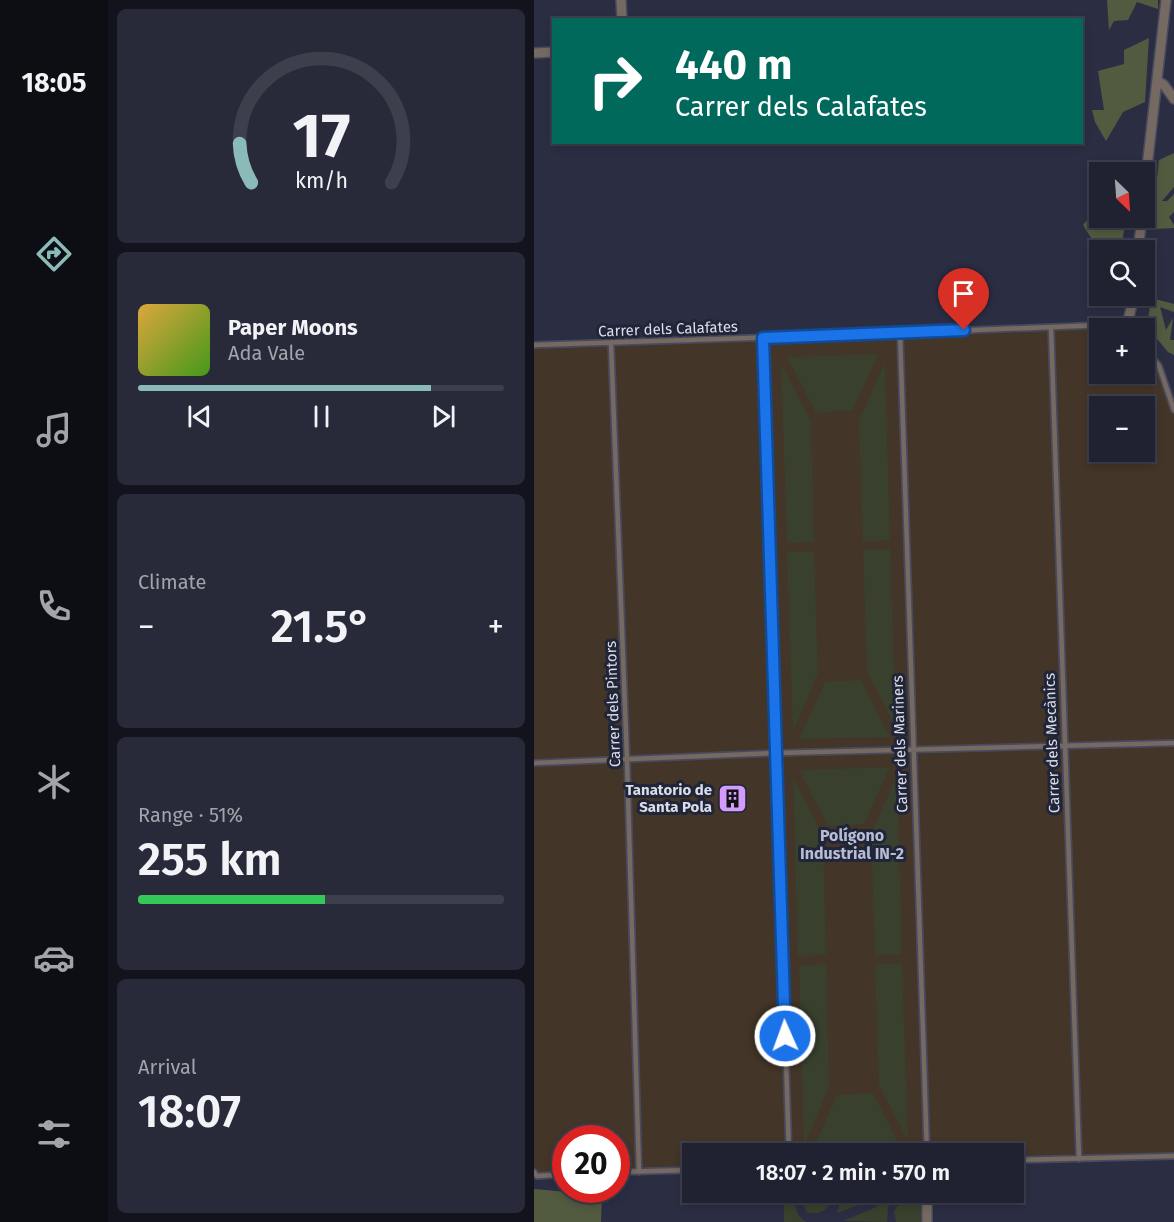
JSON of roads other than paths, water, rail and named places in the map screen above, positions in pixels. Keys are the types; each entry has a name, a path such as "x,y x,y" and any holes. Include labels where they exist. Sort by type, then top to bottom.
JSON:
{"street":[{"path":"621,0 622,18"},
{"path":"1148,162 1166,0"},
{"path":"534,53 552,52"},
{"path":"1157,81 1164,85 1174,99"},
{"path":"927,1203 927,1222"}],"lane":[{"name":"Carrer dels Mecànics","path":"1051,327 1079,1159"},
{"name":"Carrer dels Calafates","path":"534,345 1089,327"},
{"name":"Carrer dels Mariners","path":"900,333 927,1143"},
{"path":"763,338 789,1143"},
{"name":"Carrer dels Pintors","path":"611,343 627,760 639,1172"},
{"path":"1155,360 1160,366 1174,410"},
{"path":"534,763 776,753 1174,743"},
{"path":"1024,1160 1174,1156"},
{"path":"630,1172 682,1170"},
{"path":"534,1172 537,1176 552,1175"}],"place":[{"name":"Tanatorio de Santa Pola","path":"733,799"}],"district":[{"name":"Polígono Industrial IN-2","path":"852,844"}]}
